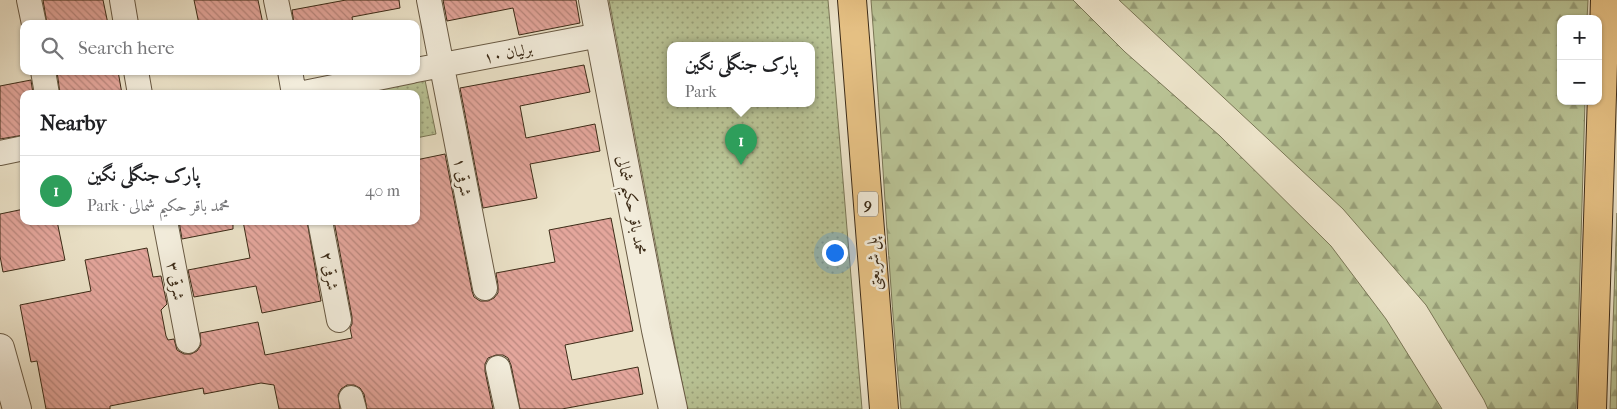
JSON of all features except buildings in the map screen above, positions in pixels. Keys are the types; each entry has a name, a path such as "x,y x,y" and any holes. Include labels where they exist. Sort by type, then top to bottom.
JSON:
{"main road":[{"name":"پل شریعتی","path":"852,0 884,409"},
{"path":"1592,409 1605,0"}],"street":[{"path":"29,0 33,20"},
{"path":"122,0 125,20"},
{"path":"276,0 280,20"},
{"name":"۱ شرقی","path":"429,0 484,288"},
{"name":"محمد باقر حکیم شمالی","path":"593,0 654,321 673,409"},
{"name":"برلیان ۱۰","path":"420,69 600,35"},
{"path":"44,75 46,90"},
{"path":"137,75 139,90"},
{"path":"291,75 293,90"},
{"path":"319,90 392,75"},
{"path":"0,153 20,149"},
{"name":"۳ شرقی","path":"165,225 188,341"},
{"name":"۲ شرقی","path":"321,225 339,320"},
{"path":"0,348 18,409"},
{"path":"498,368 507,409"}],"green space":[{"path":"609,0 828,0 862,409 687,409"},
{"path":"871,0 1073,0 1125,52 1220,136 1331,246 1386,319 1442,409 901,409 892,307"},
{"path":"1119,0 1588,0 1587,15 1557,15 1557,105 1585,105 1576,409 1488,409 1426,305 1343,209"},
{"path":"425,80 436,134 420,137 420,90 378,90"},
{"path":"1617,213 1617,409 1610,409"}],"place":[{"name":"پارک جنگلی نگین","path":"741,165"}]}
